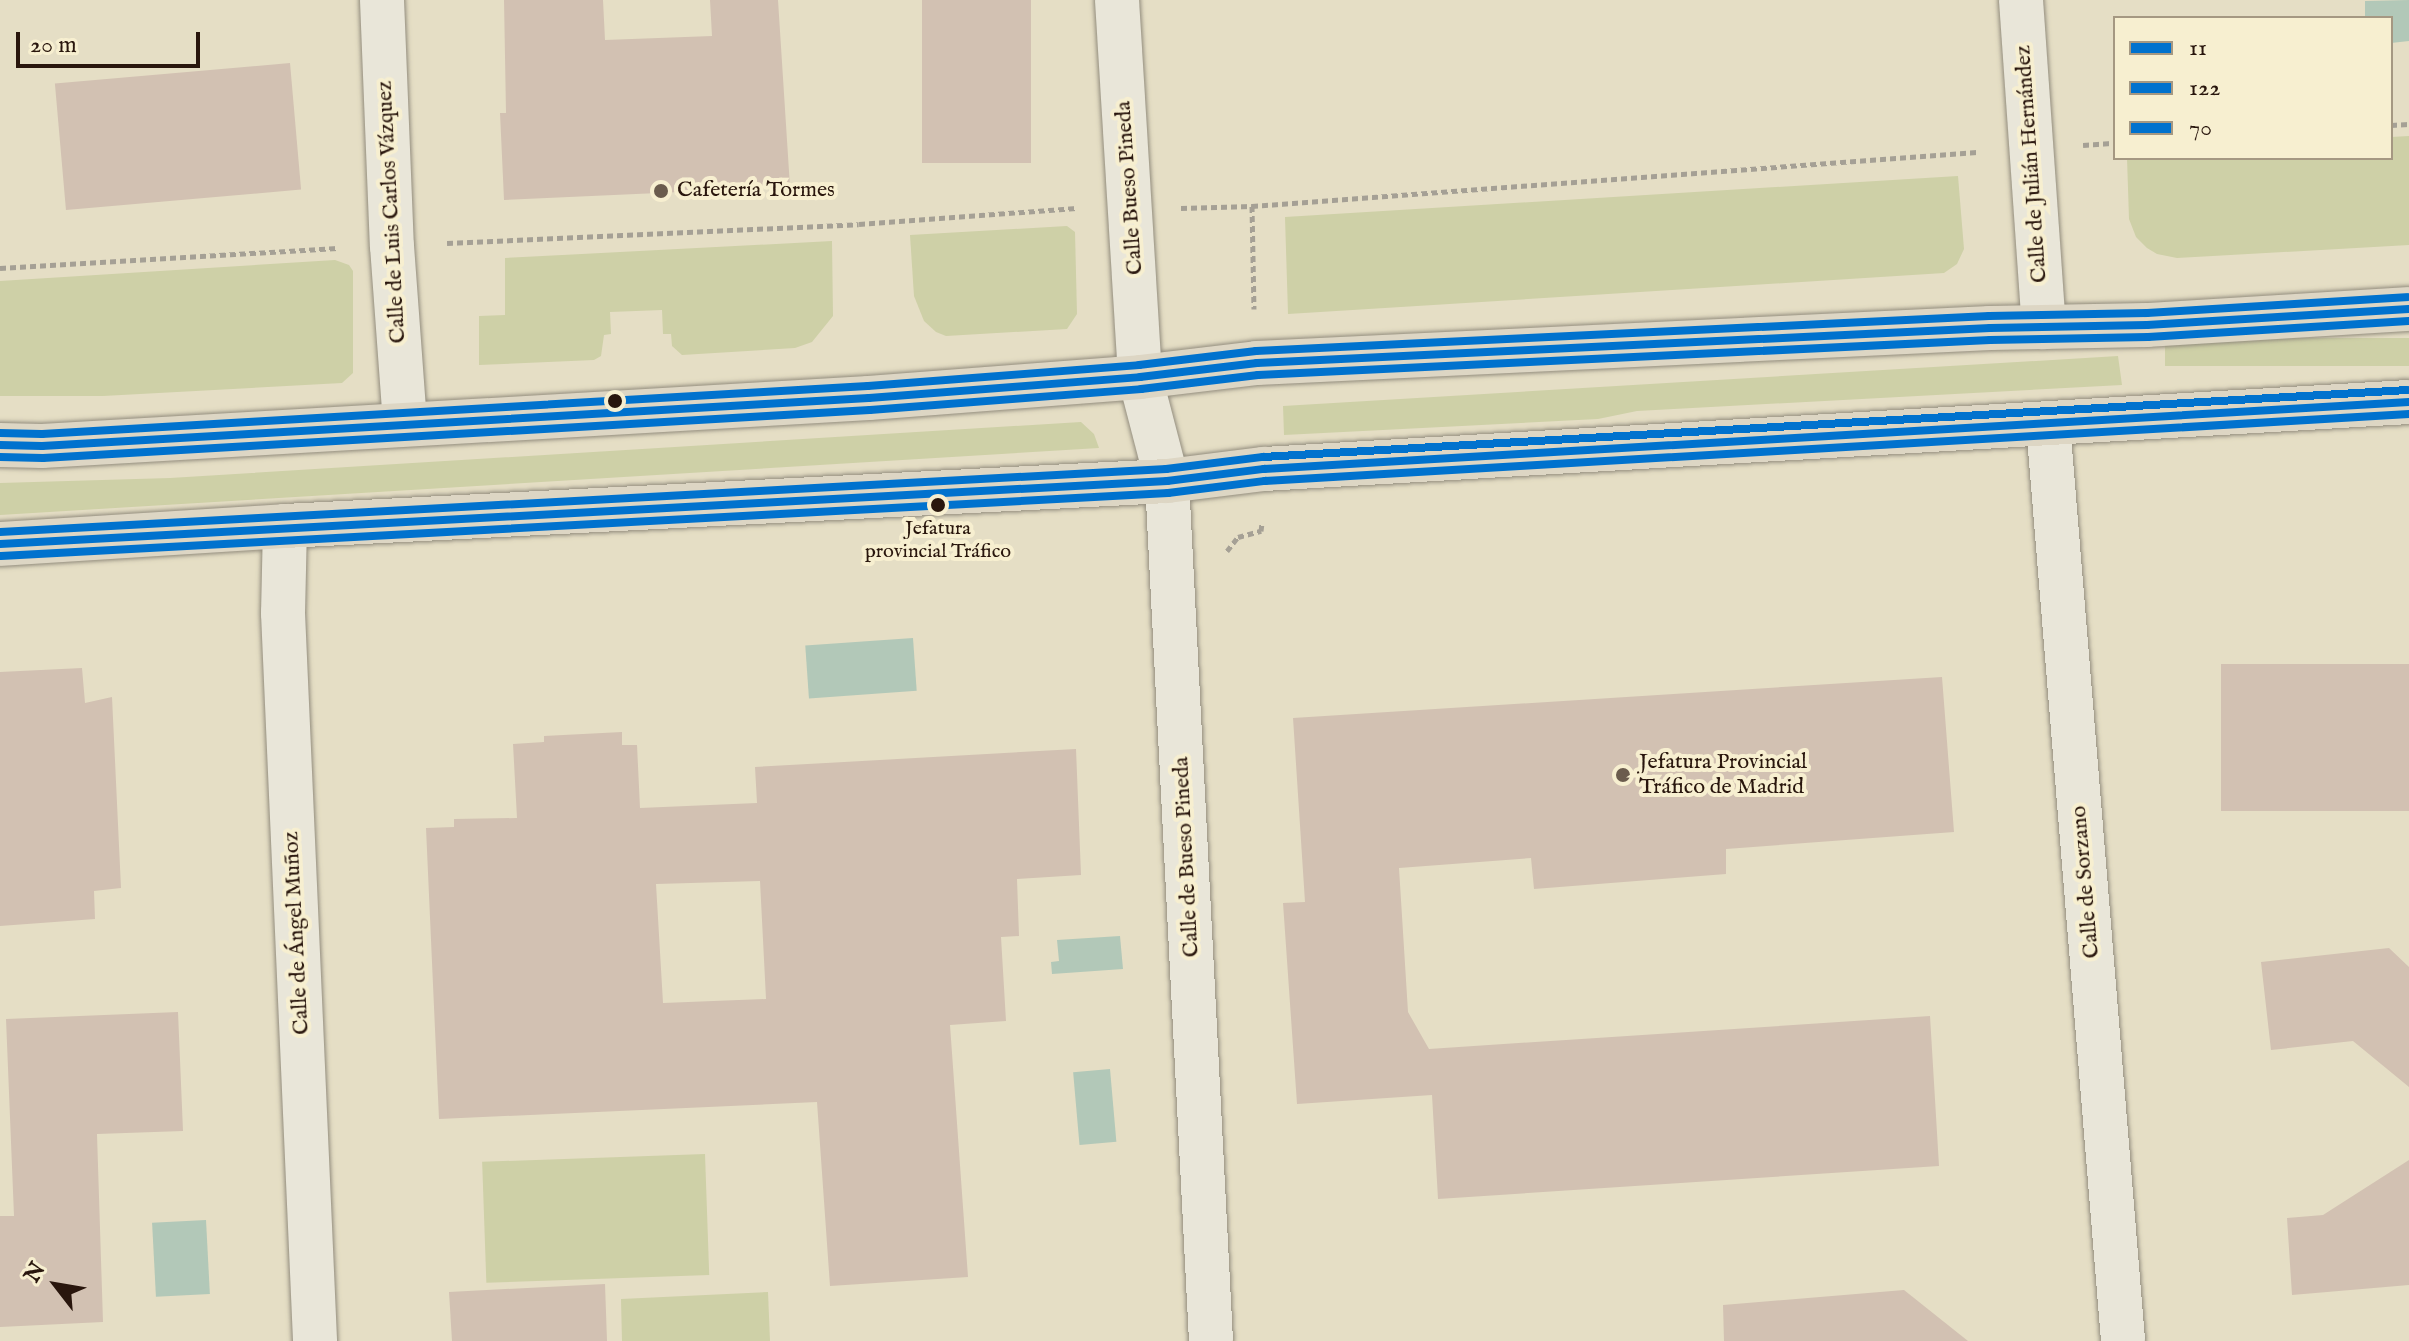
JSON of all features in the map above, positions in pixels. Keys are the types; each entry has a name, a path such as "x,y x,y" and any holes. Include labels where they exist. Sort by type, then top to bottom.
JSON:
{"main road":[{"path":"0,445 58,445 869,398 1140,377 1257,363 2147,325 2409,309"},
{"path":"0,544 285,526 1167,481 1264,469 2409,402"}],"street":[{"name":"Calle de Luis Carlos Vázquez","path":"382,0 392,246 405,423"},
{"name":"Calle Bueso Pineda","path":"1117,0 1140,377"},
{"name":"Calle de Julián Hernández","path":"2021,0 2044,327"},
{"name":"Calle de Bueso Pineda","path":"1140,377 1167,481 1211,1341"},
{"name":"Calle de Sorzano","path":"2048,424 2123,1341"},
{"name":"Calle de Ángel Muñoz","path":"285,526 283,613 315,1341"}],"path":[{"path":"1252,206 2031,148"},
{"path":"0,268 859,224 1086,207 1132,210"}],"green space":[{"path":"2409,136 2409,245 2177,258 2157,254 2147,248 2136,237 2129,219 2127,160 2393,160 2393,137"},
{"path":"1958,176 1964,249 1957,264 1944,273 1288,314 1285,217"},
{"path":"1067,226 1075,232 1077,314 1067,329 946,336 924,321 914,296 910,235"},
{"path":"832,241 833,316 812,342 795,348 682,355 672,346 671,334 663,334 662,310 610,312 611,334 604,335 601,356 594,360 479,365 479,316 505,315 505,258"},
{"path":"335,260 349,265 353,271 353,373 342,383 103,396 0,396 0,281"},
{"path":"2165,338 2409,338 2409,366 2165,366"},
{"path":"2118,356 2122,385 1637,411 1598,419 1284,435 1283,406"},
{"path":"1081,422 1094,434 1099,448 0,515 0,483 170,478"},
{"path":"705,1154 709,1275 486,1283 482,1162"},
{"path":"768,1292 770,1341 622,1341 621,1299"}],"shaded area":[{"path":"2409,0 2409,41 2393,43 2393,16 2365,16 2365,1"},
{"path":"913,638 917,691 809,698 805,646"},
{"path":"1120,936 1123,969 1052,974 1051,962 1059,961 1057,940"},
{"path":"1110,1069 1116,1142 1080,1145 1073,1072"},
{"path":"206,1220 210,1294 156,1297 152,1223"}],"building":[{"path":"504,0 603,0 605,40 712,36 710,0 778,0 790,187 504,200 500,113 506,113"},
{"path":"922,0 1031,0 1031,163 922,163"},
{"path":"290,63 301,190 66,210 55,84"},
{"path":"2221,664 2409,664 2409,811 2221,811"},
{"path":"82,668 85,703 112,697 121,888 94,891 95,919 0,926 0,672"},
{"path":"1942,677 1954,832 1726,849 1726,874 1534,889 1531,858 1399,868 1408,1012 1429,1049 1930,1016 1939,1166 1438,1199 1432,1095 1297,1104 1283,903 1305,902 1293,718"},
{"path":"622,732 622,745 637,745 640,808 757,803 755,767 1076,749 1081,875 1017,879 1019,936 1001,937 1006,1021 950,1025 968,1277 830,1286 817,1102 439,1119 426,828 454,827 454,819 517,818 513,744 544,742 544,736","holes":["760,881 766,999 663,1003 656,884"]},
{"path":"2389,948 2409,967 2409,1087 2353,1041 2271,1050 2261,962"},
{"path":"178,1012 183,1131 97,1134 103,1322 0,1327 0,1216 14,1216 6,1019"},
{"path":"2409,1160 2409,1285 2292,1295 2287,1218 2323,1215"},
{"path":"605,1284 607,1341 452,1341 449,1292"},
{"path":"1904,1290 1968,1341 1724,1341 1723,1305"}],"transit line":[{"name":"70","path":"0,433 42,434 868,386 1139,365 1256,351 1989,316 2147,313 2408,297"},
{"name":"11","path":"0,445 42,446 869,398 1140,377 1257,363 1990,328 2147,325 2409,309"},
{"name":"122","path":"0,457 43,458 870,410 1141,389 1258,375 1990,340 2148,337 2409,321"},
{"name":"70","path":"0,532 1166,469 1263,457 2408,390"},
{"name":"11","path":"0,544 1167,481 1264,469 2409,402"},
{"name":"122","path":"1,556 1168,493 1265,481 2409,414"}],"place":[{"name":"Cafetería Tormes","path":"661,191"},
{"name":"Jefatura provincial Tráfico","path":"938,505"},
{"name":"Jefatura Provincial Tráfico de Madrid","path":"1623,775"}]}
